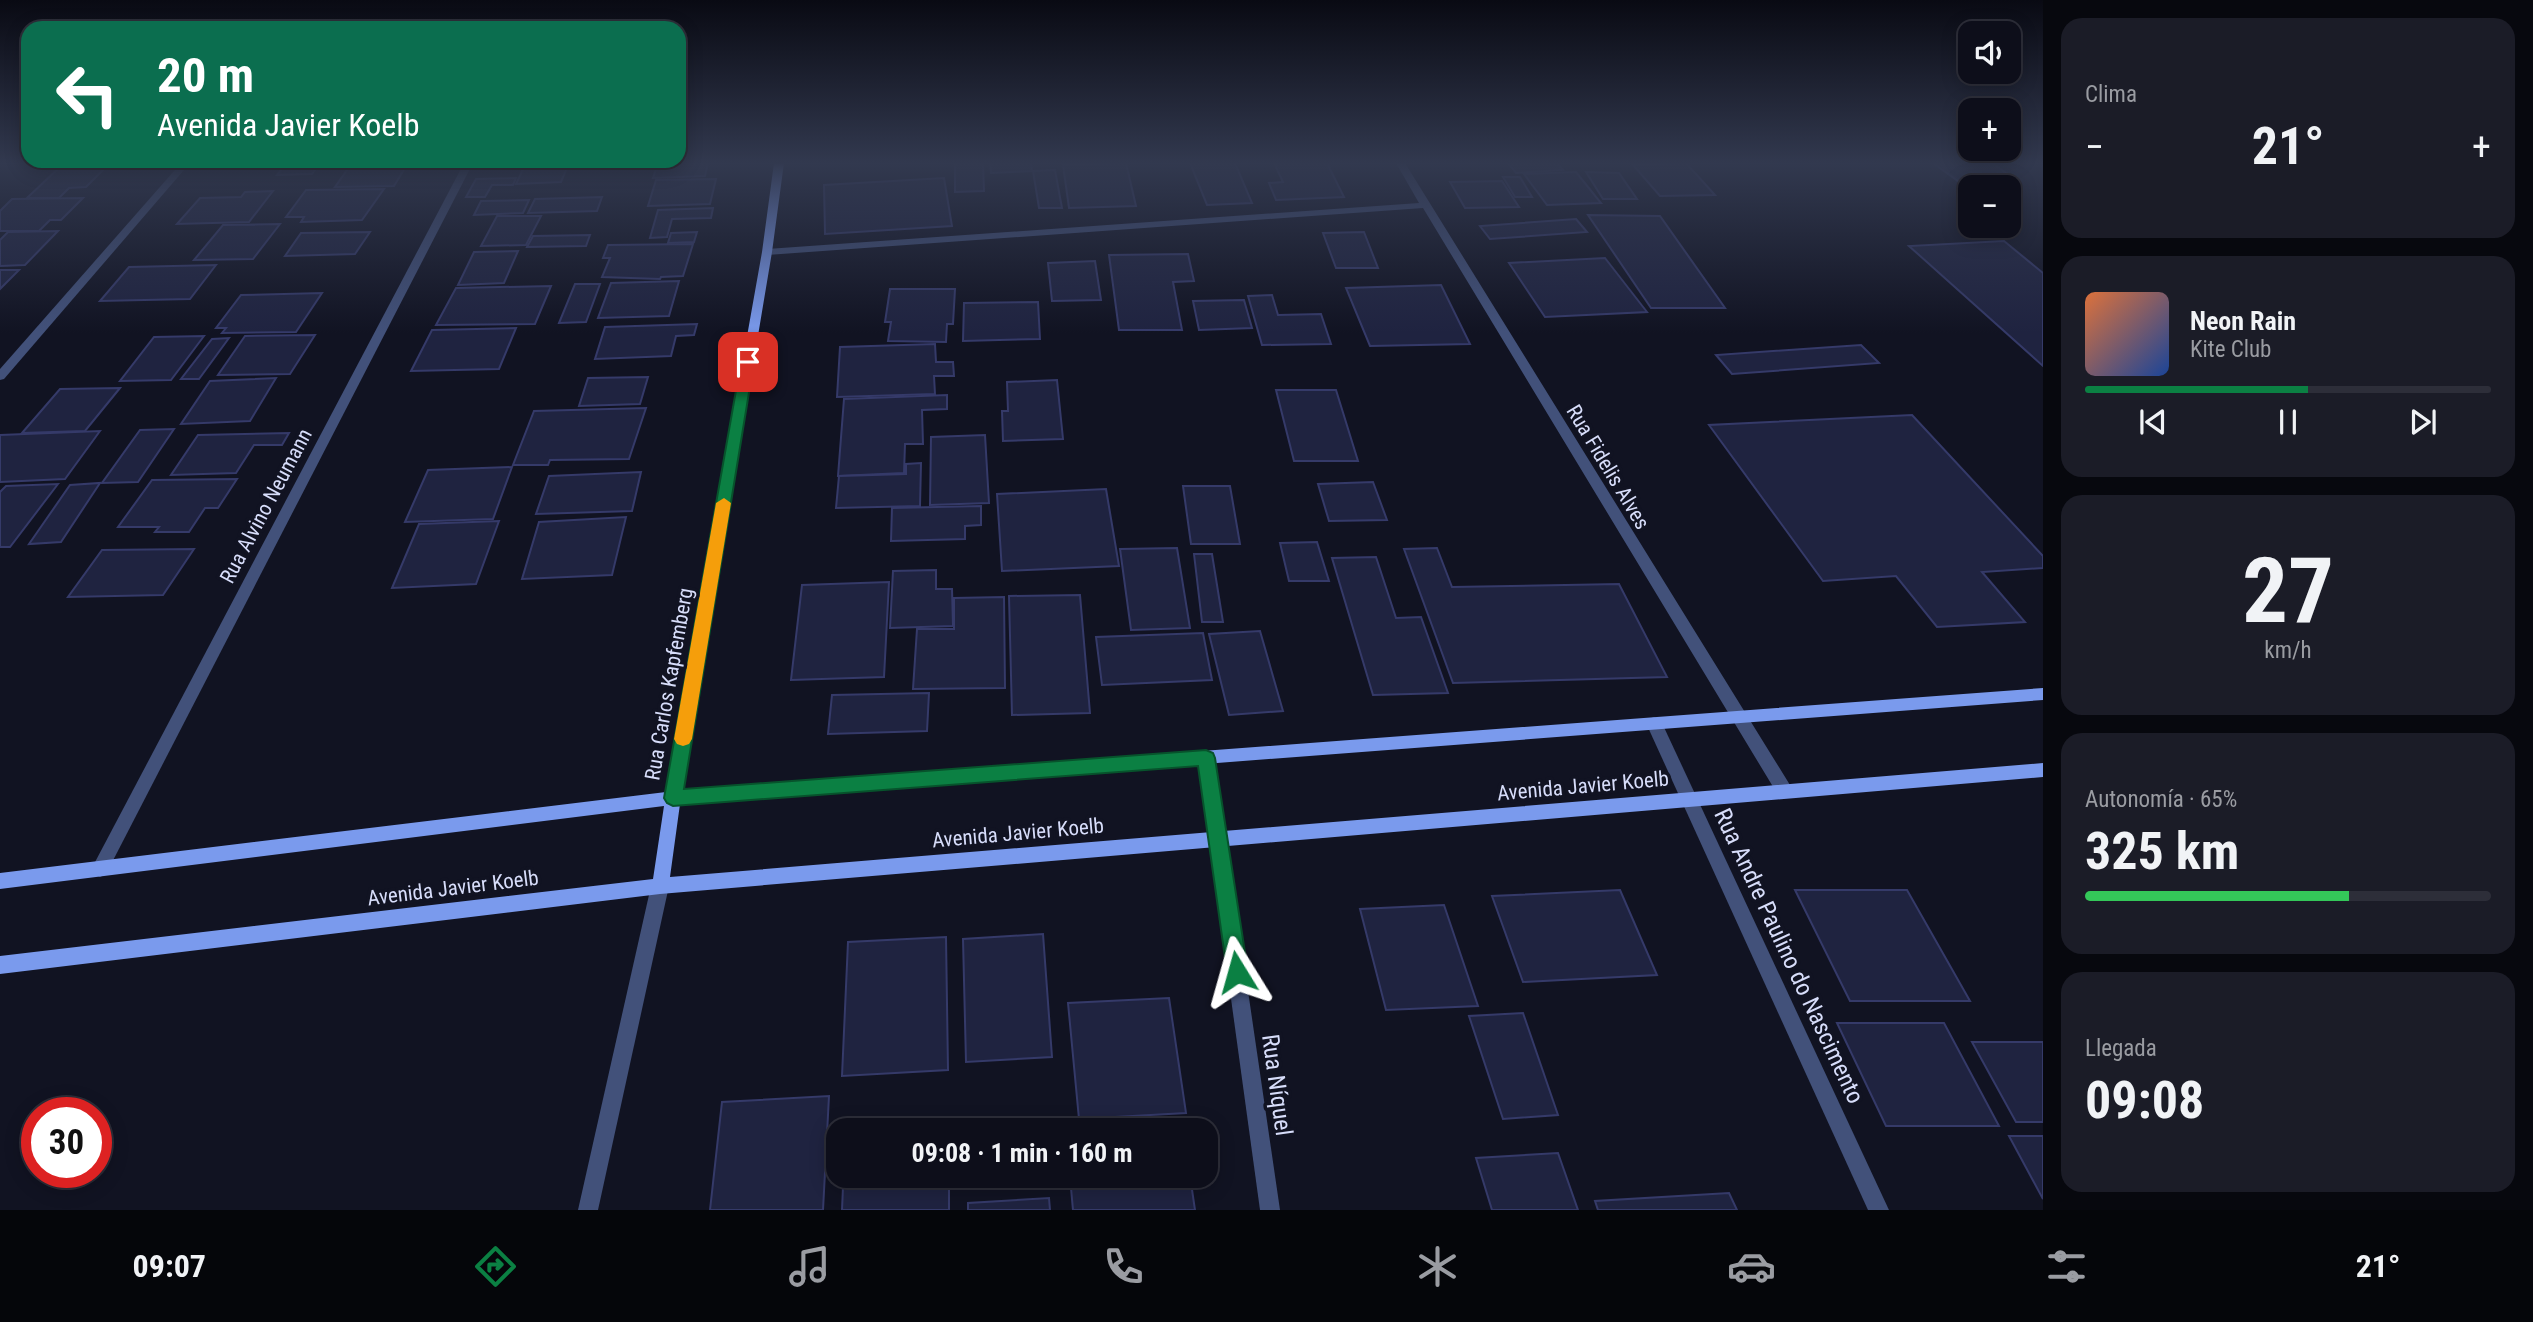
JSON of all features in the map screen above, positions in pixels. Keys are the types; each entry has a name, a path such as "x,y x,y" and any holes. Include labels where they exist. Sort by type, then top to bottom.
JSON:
{"street":[{"path":"0,376 137,219"},
{"name":"Rua Alvino Neumann","path":"100,869 439,219"},
{"name":"Rua Carlos Kapfemberg","path":"588,1210 660,886 771,219"},
{"path":"767,252 1223,219"},
{"name":"Rua Fidelis Alves","path":"1435,219 1784,790"},
{"path":"0,881 673,798 2043,694"},
{"name":"Rua Andre Paulino do Nascimento","path":"1654,723 1879,1210"},
{"name":"Rua Níquel","path":"1206,758 1270,1210"},
{"name":"Avenida Javier Koelb","path":"0,965 660,886 2043,770"}],"building":[{"path":"0,219 62,219 50,220 39,231 0,231"},
{"path":"181,219 251,219 249,222 177,224"},
{"path":"303,219 362,219 362,220 301,222"},
{"path":"495,219 539,219 526,245 481,246"},
{"path":"655,219 672,219 667,237 650,238"},
{"path":"825,219 951,219 952,226 825,234"},
{"path":"1576,219 1587,232 1490,239 1480,226"},
{"path":"1591,219 1662,219 1725,308 1651,308"},
{"path":"280,224 253,259 194,260 223,225"},
{"path":"58,231 25,265 0,266 0,240 8,232"},
{"path":"370,232 355,254 285,256 301,233"},
{"path":"697,232 694,242 668,243 671,233"},
{"path":"1364,232 1378,268 1336,268 1323,233"},
{"path":"590,235 586,246 527,247 533,236"},
{"path":"2004,241 2043,273 2043,366 1909,246"},
{"path":"693,244 683,276 660,279 602,277 610,258 603,258 608,245"},
{"path":"518,251 504,283 458,285 474,252"},
{"path":"1188,254 1194,281 1173,282 1182,330 1119,330 1109,255"},
{"path":"1605,258 1647,312 1545,317 1509,263"},
{"path":"1095,261 1101,300 1052,301 1048,263"},
{"path":"216,265 190,299 100,301 129,267"},
{"path":"0,270 19,270 0,289"},
{"path":"679,281 669,316 598,318 611,283"},
{"path":"575,284 600,284 586,322 559,323"},
{"path":"1441,285 1470,344 1370,346 1346,288"},
{"path":"551,286 535,324 436,325 456,288"},
{"path":"890,289 955,289 953,324 947,324 946,342 888,341 891,322 885,322"},
{"path":"322,293 296,332 222,333 226,328 216,328 241,295"},
{"path":"1272,295 1278,315 1321,314 1331,344 1262,345 1248,296"},
{"path":"1244,300 1252,328 1199,330 1193,301"},
{"path":"1038,302 1040,339 963,341 964,303"},
{"path":"697,324 694,335 676,336 671,356 595,359 605,327"},
{"path":"516,328 499,369 411,371 432,330"},
{"path":"315,335 290,374 218,375 245,336"},
{"path":"204,336 171,380 120,381 154,337"},
{"path":"229,338 199,379 181,379 212,339"},
{"path":"935,344 936,362 953,362 954,376 934,376 935,394 837,397 840,347"},
{"path":"1861,345 1879,363 1732,374 1716,355"},
{"path":"648,377 640,404 579,406 588,378"},
{"path":"276,378 250,421 181,424 210,381"},
{"path":"1057,380 1063,439 1003,441 1002,411 1008,411 1007,382"},
{"path":"120,388 85,431 22,433 60,389"},
{"path":"1276,390 1336,390 1358,461 1294,461"},
{"path":"947,395 947,409 922,410 923,444 905,444 904,473 838,476 844,399"},
{"path":"646,408 629,459 550,460 548,465 513,465 534,411"},
{"path":"1912,415 2043,556 2043,568 1982,572 2025,622 1937,627 1896,576 1823,581 1709,425"},
{"path":"174,429 138,482 102,483 140,430"},
{"path":"100,431 65,479 0,482 0,435"},
{"path":"289,433 282,445 254,445 236,473 171,475 198,435"},
{"path":"985,435 989,503 930,505 931,437"},
{"path":"921,463 920,506 836,508 839,476 906,474 906,464"},
{"path":"512,467 493,519 405,522 428,470"},
{"path":"641,472 632,511 536,514 549,476"},
{"path":"237,479 218,508 205,508 189,532 155,532 159,527 118,527 152,480"},
{"path":"1373,482 1387,520 1329,521 1318,484"},
{"path":"100,483 61,542 29,544 70,485"},
{"path":"58,484 10,547 0,547 0,492 6,486"},
{"path":"1183,486 1230,486 1240,544 1191,544"},
{"path":"1106,489 1119,566 1002,571 997,494"},
{"path":"981,506 981,525 965,526 965,539 891,541 892,508"},
{"path":"626,517 612,575 522,579 539,522"},
{"path":"499,521 476,584 392,588 419,524"},
{"path":"1317,542 1329,581 1289,581 1280,543"},
{"path":"1177,548 1190,628 1131,630 1120,549"},
{"path":"1437,548 1452,587 1619,584 1667,677 1453,683 1404,549"},
{"path":"194,549 163,595 68,597 102,550"},
{"path":"1194,554 1212,554 1223,622 1202,622"},
{"path":"1376,557 1396,618 1421,617 1448,693 1373,695 1332,558"},
{"path":"936,570 936,589 952,589 953,626 890,628 893,571"},
{"path":"889,582 884,677 791,680 802,585"},
{"path":"1080,595 1090,713 1012,715 1009,596"},
{"path":"1004,597 1005,688 913,689 917,629 954,629 954,598"},
{"path":"1260,631 1283,711 1229,715 1209,634"},
{"path":"1203,633 1212,680 1102,685 1096,637"},
{"path":"929,693 927,731 828,734 832,695"},
{"path":"1620,890 1657,975 1523,982 1492,896"},
{"path":"1795,890 1907,890 1970,1001 1850,1001"},
{"path":"1444,905 1478,1006 1386,1010 1360,909"},
{"path":"1043,934 1052,1057 966,1062 963,939"},
{"path":"946,937 948,1070 842,1076 848,942"},
{"path":"1169,998 1186,1113 1079,1118 1068,1003"},
{"path":"1523,1013 1558,1115 1503,1119 1469,1016"},
{"path":"1837,1023 1944,1023 1999,1126 1886,1126"},
{"path":"1972,1042 2043,1042 2043,1122 2016,1122"},
{"path":"829,1096 823,1210 710,1210 722,1102"},
{"path":"2009,1136 2043,1136 2043,1199"},
{"path":"1558,1153 1578,1210 1492,1210 1476,1158"},
{"path":"843,1188 949,1188 949,1210 842,1210"},
{"path":"1071,1188 1192,1188 1195,1210 1073,1210"},
{"path":"1729,1193 1737,1210 1598,1210 1595,1201"},
{"path":"1049,1198 1050,1210 968,1210 968,1203"}],"slow traffic":[{"path":"683,739 724,503"}],"route":[{"path":"748,362 673,798 1206,758 1237,972"}]}
